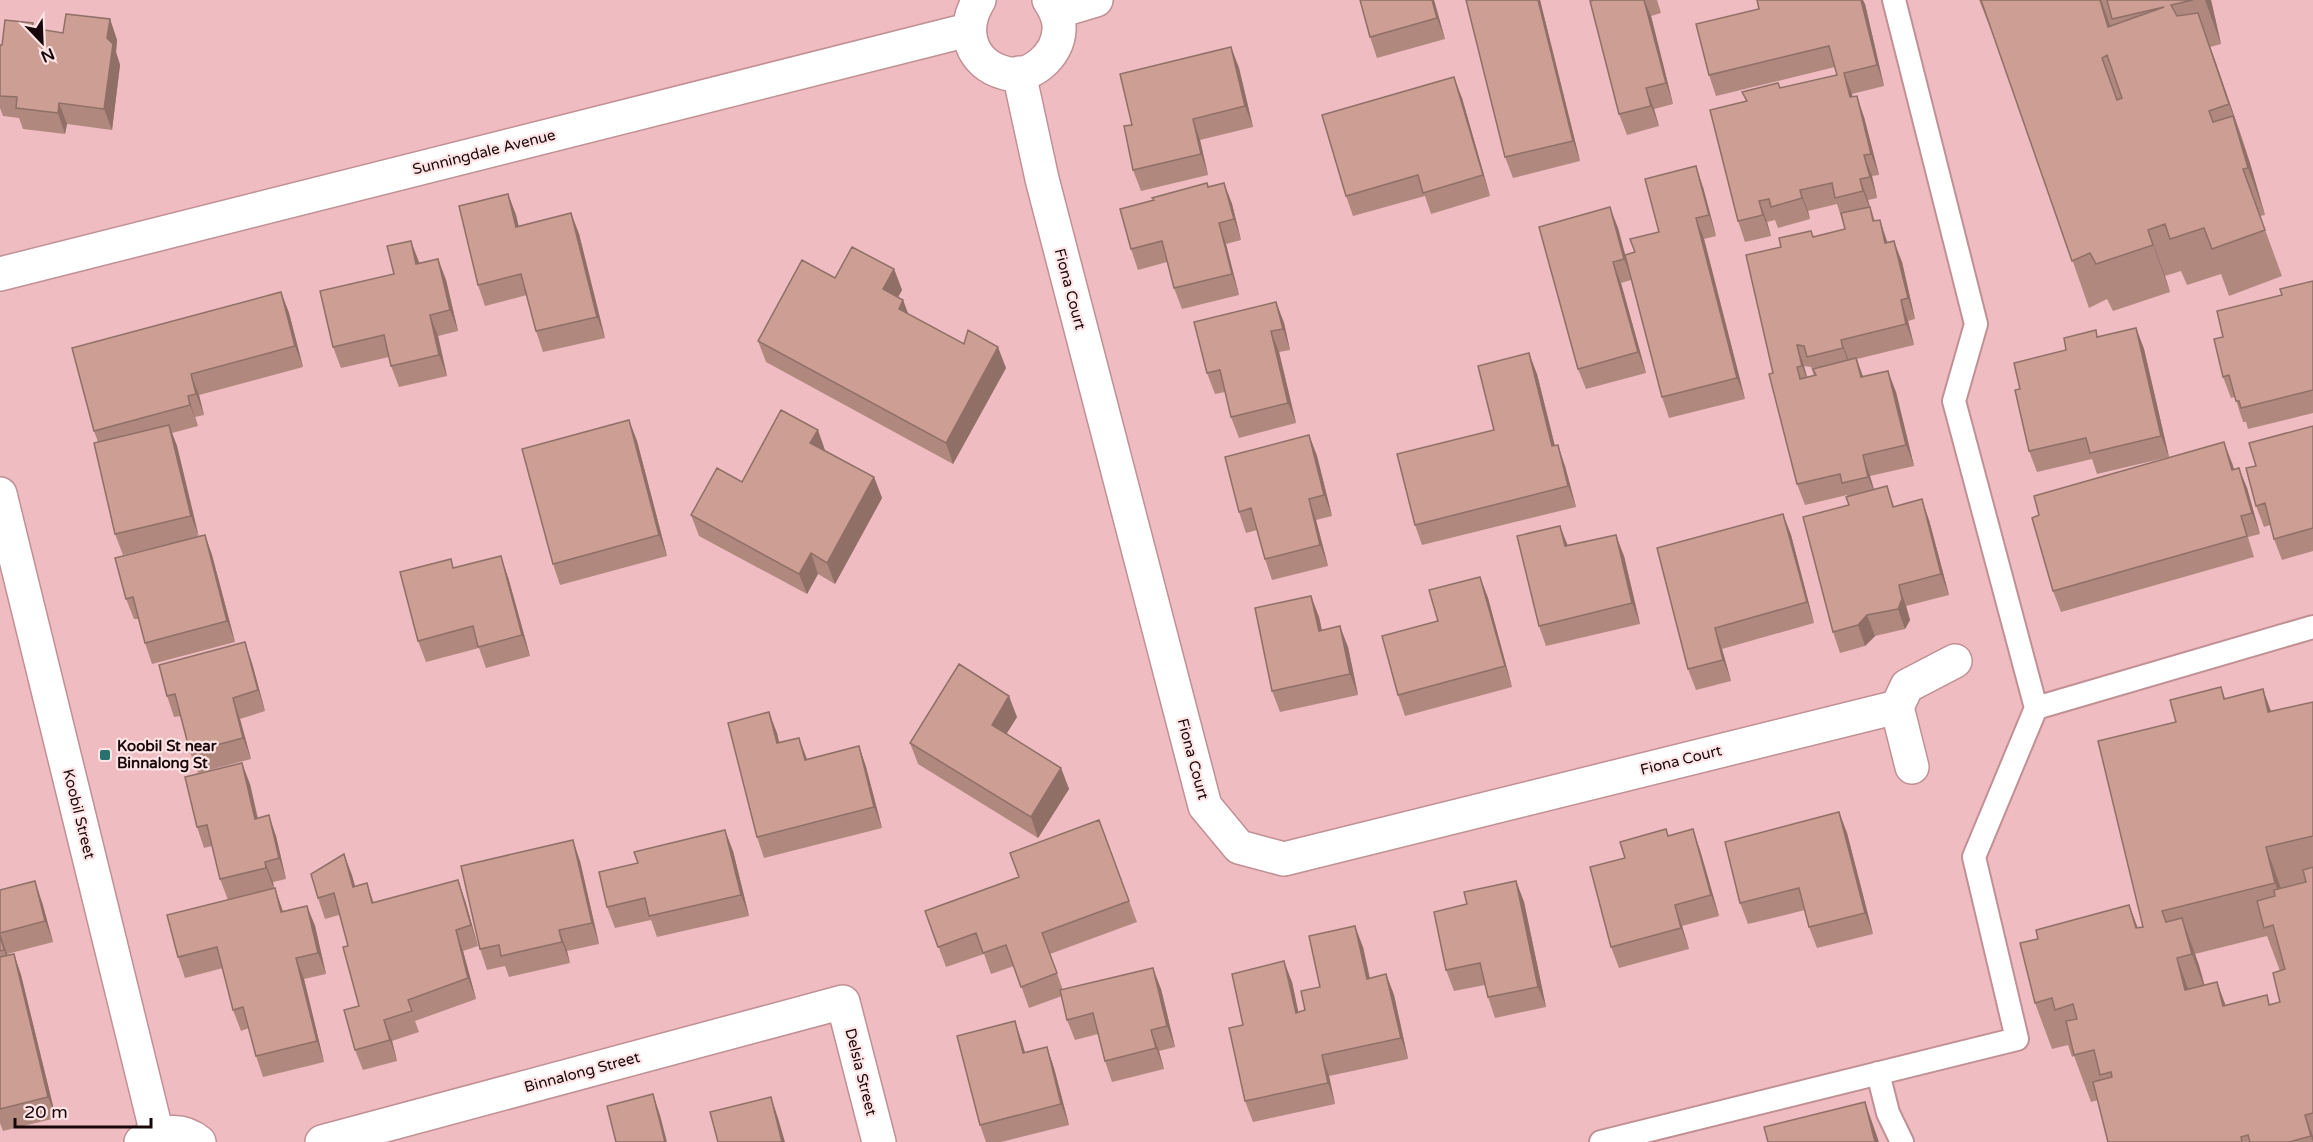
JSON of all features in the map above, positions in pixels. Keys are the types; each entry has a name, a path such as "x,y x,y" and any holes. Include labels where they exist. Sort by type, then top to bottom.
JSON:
{"street":[{"path":"973,15 973,49 987,65 1006,73 1019,73 1027,72 1043,63 1055,48 1059,30 1053,6 1096,0"},
{"name":"Sunningdale Avenue","path":"0,274 973,15"},
{"name":"Fiona Court","path":"1019,73 1042,179 1205,806 1239,847 1284,860 1897,706"},
{"name":"Koobil Street","path":"0,494 149,1138"},
{"path":"1912,767 1897,706 1907,686 1955,661"},
{"name":"Binnalong Street","path":"322,1142 843,1002"},
{"name":"Delsia Street","path":"843,1002 879,1142"},
{"path":"149,1138 177,1132 199,1142"}],"lane":[{"path":"1601,1142 2017,1040 1974,857 2036,708 1954,402 1976,324 1894,0"},
{"path":"2036,708 2313,627"},
{"path":"1878,1074 1888,1113 1902,1142"}],"building":[{"path":"1360,0 1432,0 1437,18 1370,37"},
{"path":"1466,0 1538,0 1573,141 1505,157"},
{"path":"1644,0 1666,83 1646,88 1651,106 1619,114 1590,1"},
{"path":"1757,0 1861,0 1877,65 1844,73 1850,97 1857,96 1871,154 1864,155 1870,177 1860,179 1863,191 1835,198 1832,183 1800,190 1802,198 1771,207 1769,199 1759,201 1763,215 1738,221 1710,110 1747,101 1742,92 1778,83 1780,88 1837,75 1829,46 1709,75 1696,24 1759,9"},
{"path":"1981,0 2100,0 2108,27 2164,7 2112,19 2107,0 2193,0 2171,5 2177,16 2198,13 2229,104 2209,111 2213,122 2233,116 2248,168 2243,169 2265,230 2212,249 2204,228 2170,239 2165,224 2148,230 2153,245 2096,264 2090,253 2072,261","holes":["2107,55 2122,98 2117,100 2102,58"]},
{"path":"66,14 110,19 107,38 113,44 104,109 59,103 58,113 16,108 17,97 0,96 0,45 2,45 5,20 33,23 32,28 63,33"},
{"path":"1231,47 1245,106 1193,119 1201,154 1133,170 1124,126 1132,125 1120,74"},
{"path":"1454,77 1483,175 1423,193 1418,175 1346,196 1322,115"},
{"path":"1696,166 1709,215 1696,218 1737,378 1662,397 1625,255 1635,252 1630,239 1659,232 1645,179"},
{"path":"1207,183 1208,187 1224,183 1234,219 1219,223 1232,274 1174,288 1162,241 1131,249 1120,209"},
{"path":"508,194 516,227 571,213 597,317 536,331 521,274 478,285 459,206"},
{"path":"1610,207 1624,259 1613,262 1638,352 1578,369 1539,227"},
{"path":"1870,207 1873,221 1880,220 1885,243 1894,241 1908,298 1901,300 1906,324 1841,340 1843,348 1807,357 1804,346 1797,345 1802,366 1797,367 1800,379 1816,375 1813,369 1856,358 1861,377 1888,371 1906,445 1863,455 1868,477 1842,483 1840,474 1797,484 1769,374 1773,373 1746,255 1781,247 1779,238 1811,231 1813,237 1845,229 1841,213"},
{"path":"411,241 416,264 438,259 450,310 430,315 439,355 391,366 384,335 333,347 320,291 394,274 387,246"},
{"path":"852,247 894,269 883,289 903,300 899,309 964,344 968,330 998,347 946,443 758,341 802,260 835,278"},
{"path":"2313,281 2313,390 2241,408 2239,401 2236,401 2229,375 2223,377 2214,339 2223,337 2217,311 2282,295 2280,289"},
{"path":"281,292 295,346 191,374 196,394 188,396 190,405 94,431 72,348"},
{"path":"1276,302 1283,329 1271,331 1288,403 1231,417 1220,370 1207,373 1194,322"},
{"path":"2136,328 2161,436 2090,453 2086,438 2029,451 2015,390 2020,389 2014,363 2066,350 2064,338 2096,330 2097,337"},
{"path":"1529,353 1552,446 1558,445 1568,486 1415,525 1397,454 1494,430 1478,366"},
{"path":"781,410 818,430 810,443 874,477 827,563 811,553 799,574 691,515 717,468 742,482"},
{"path":"629,420 659,535 553,564 522,449"},
{"path":"169,425 191,516 115,534 94,443"},
{"path":"2313,426 2313,528 2274,539 2265,503 2256,506 2246,468 2256,466 2249,443"},
{"path":"1309,435 1324,495 1309,499 1320,545 1265,559 1251,508 1239,512 1225,457"},
{"path":"2224,442 2232,470 2239,468 2252,513 2241,516 2247,536 2053,591 2032,518 2039,515 2034,496"},
{"path":"1887,486 1893,507 1922,499 1941,574 1899,585 1902,599 1898,609 1867,615 1858,625 1833,632 1803,517 1849,505 1846,497"},
{"path":"1783,514 1807,602 1715,628 1723,660 1688,669 1657,548"},
{"path":"1560,526 1565,546 1616,535 1632,603 1539,626 1517,536"},
{"path":"205,535 227,621 145,643 133,597 126,599 115,558"},
{"path":"501,556 522,635 478,647 473,626 418,641 400,572 451,559 453,568"},
{"path":"1480,577 1505,666 1398,695 1382,636 1438,621 1429,590"},
{"path":"1311,596 1319,631 1340,626 1350,674 1272,691 1255,608"},
{"path":"245,642 258,690 233,698 243,738 190,752 175,694 167,696 159,665"},
{"path":"959,664 1009,696 992,725 1061,768 1031,817 910,743"},
{"path":"2221,687 2224,699 2263,689 2268,712 2313,702 2313,836 2266,847 2275,883 2162,911 2166,922 2182,918 2192,954 2177,958 2185,990 2217,982 2223,1006 2267,995 2269,1005 2280,1002 2273,973 2285,969 2273,925 2264,928 2257,901 2275,896 2274,890 2306,882 2303,870 2313,867 2313,1113 2305,1115 2311,1136 2289,1142 2250,1142 2248,1135 2241,1137 2242,1142 2108,1142 2093,1082 2112,1077 2111,1072 2100,1075 2094,1050 2074,1055 2066,1021 2077,1019 2073,1004 2055,1010 2052,998 2035,1003 2020,943 2038,939 2036,930 2129,905 2136,928 2143,927 2098,741 2176,722 2170,700"},
{"path":"769,712 777,743 799,738 805,760 859,746 874,807 757,837 728,723"},
{"path":"242,763 255,819 269,815 279,858 265,862 266,868 220,879 207,825 197,827 185,777"},
{"path":"1839,812 1865,913 1809,927 1799,888 1740,903 1725,842"},
{"path":"1099,820 1129,901 1042,933 1057,973 1021,987 1006,945 983,953 976,933 938,947 925,911 1019,877 1010,853"},
{"path":"1666,829 1668,836 1693,829 1711,895 1675,905 1681,928 1611,947 1590,867 1625,858 1620,842"},
{"path":"725,830 741,895 649,916 645,898 607,907 599,872 638,863 634,852"},
{"path":"573,840 592,923 559,930 562,942 501,956 499,945 480,949 461,866"},
{"path":"344,854 353,887 367,883 372,903 458,880 471,925 456,930 468,978 408,1000 412,1011 384,1020 390,1040 355,1050 344,1010 359,1006 343,947 348,946 334,893 318,898 311,874"},
{"path":"35,881 45,921 0,933 0,890"},
{"path":"1516,881 1538,987 1488,997 1480,963 1446,970 1434,912 1467,904 1464,892"},
{"path":"275,888 281,912 307,906 318,953 296,958 317,1041 256,1056 243,1007 233,1010 217,947 178,957 167,915"},
{"path":"1355,926 1367,979 1386,974 1401,1038 1322,1055 1328,1083 1245,1101 1229,1028 1243,1025 1232,974 1284,961 1296,1013 1305,1010 1301,991 1320,987 1309,936"},
{"path":"0,935 4,950 0,951"},
{"path":"14,954 48,1097 0,1109 0,957"},
{"path":"1153,968 1167,1026 1151,1030 1156,1048 1105,1061 1093,1013 1067,1020 1060,990"},
{"path":"1015,1021 1023,1053 1047,1047 1061,1104 980,1125 957,1036"},
{"path":"653,1094 665,1142 616,1142 607,1106"},
{"path":"771,1097 782,1142 718,1142 710,1112"},
{"path":"1865,1102 1875,1142 1768,1142 1764,1127"}],"place":[{"name":"Koobil St near Binnalong St","path":"105,755"}]}
